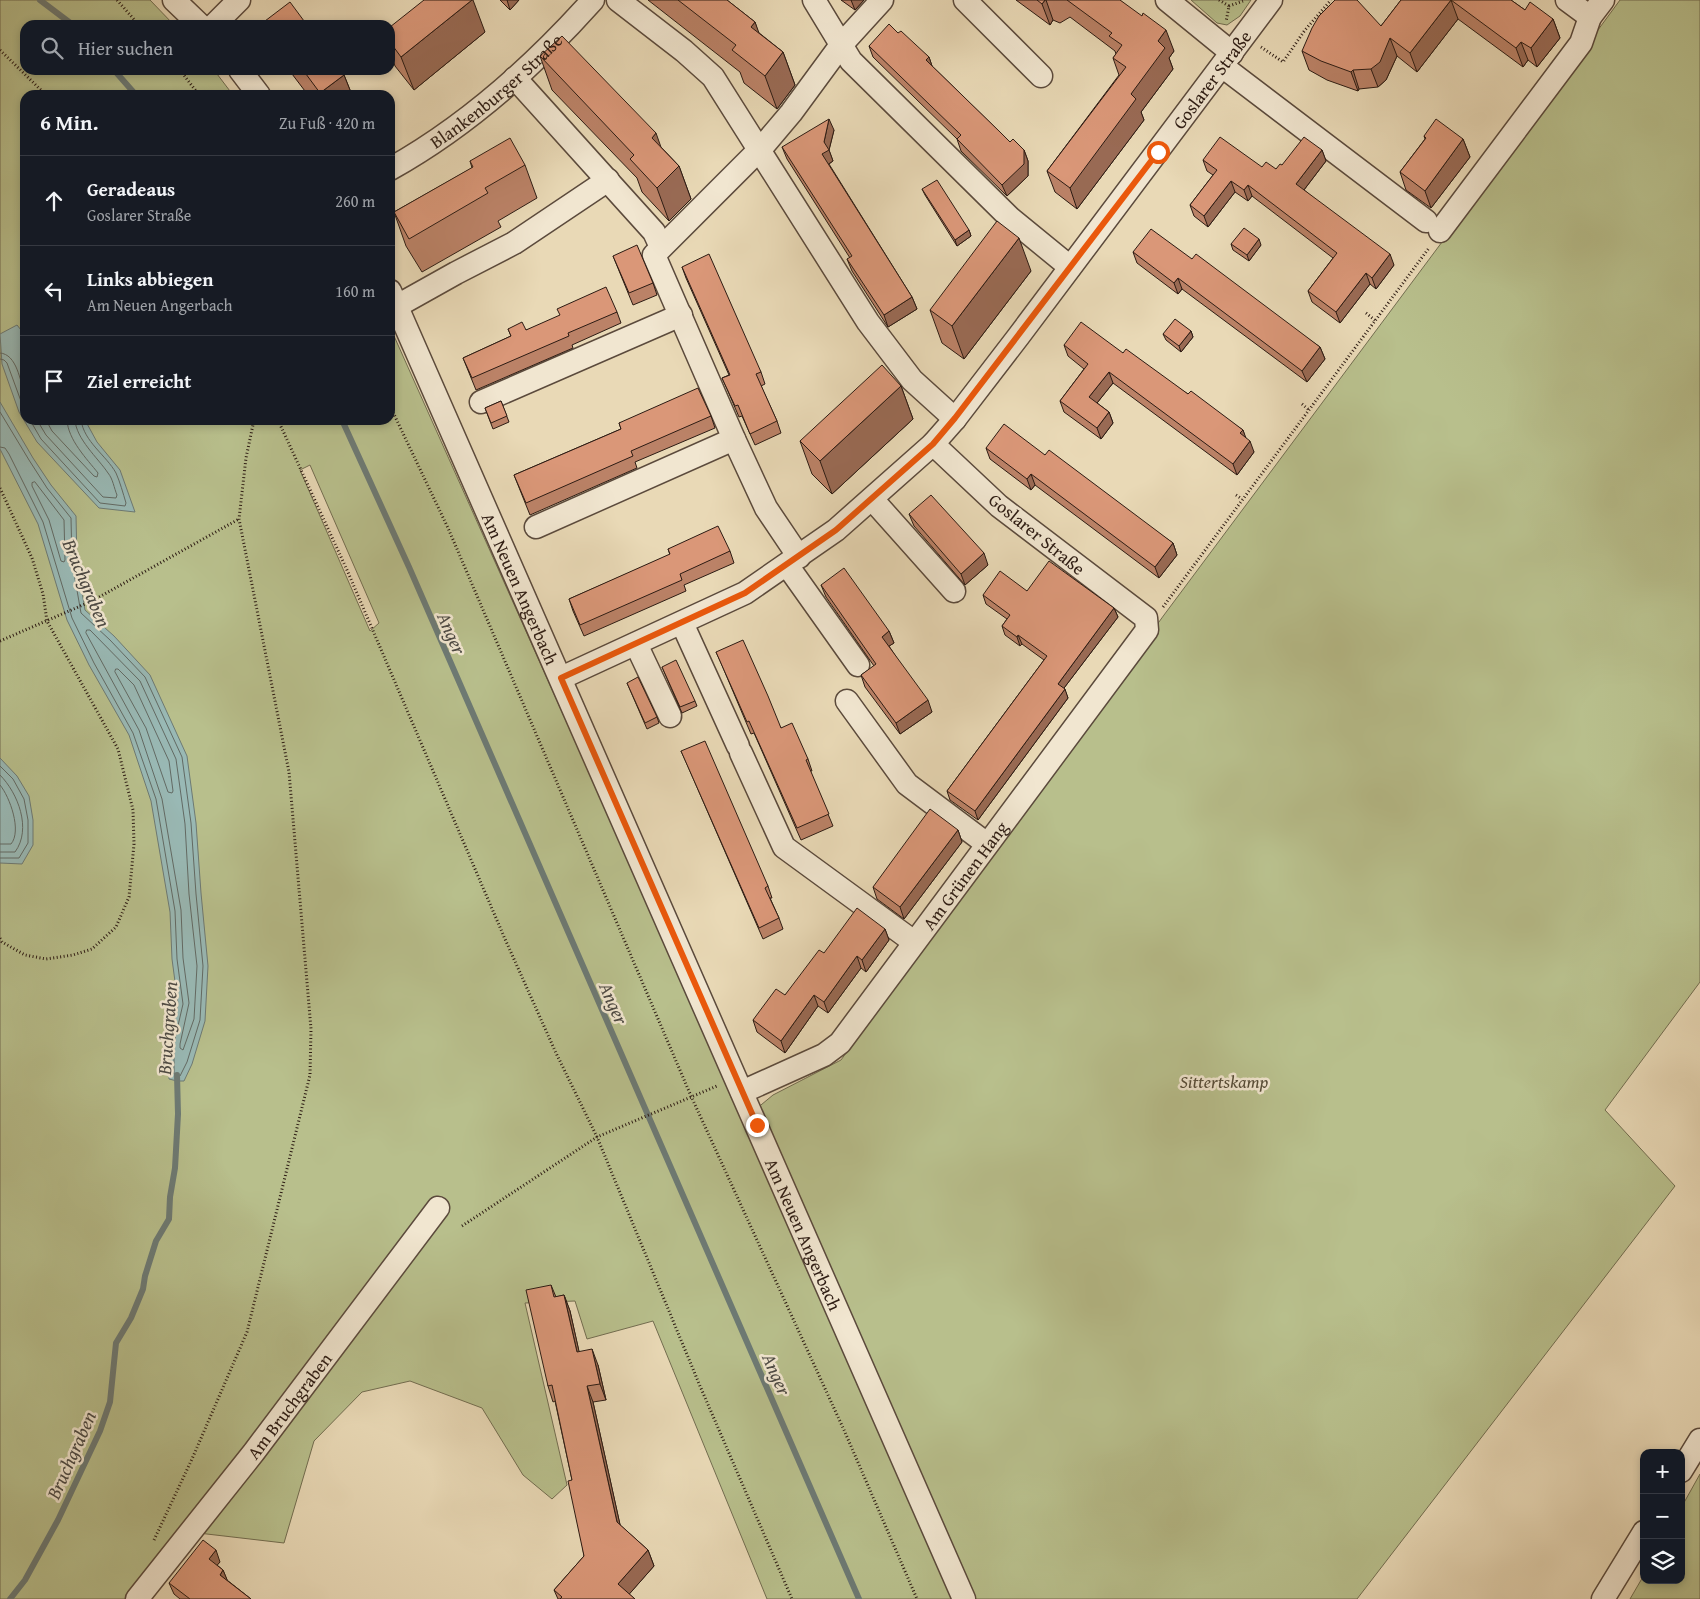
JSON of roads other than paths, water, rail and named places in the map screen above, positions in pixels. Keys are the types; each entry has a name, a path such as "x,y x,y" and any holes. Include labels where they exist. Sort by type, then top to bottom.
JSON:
{"street":[{"path":"174,0 195,20"},
{"path":"219,20 239,0"},
{"name":"Blankenburger Straße","path":"395,166 414,156 452,129 516,78 593,0"},
{"path":"618,0 684,51 713,77 868,322 912,380 955,418"},
{"path":"814,0 850,61 1010,218 1070,267"},
{"path":"858,665 793,561 766,508 654,254 758,150 791,113 841,45 882,0"},
{"path":"965,0 1041,76"},
{"path":"1167,0 1232,52 1433,226 1582,43 1597,9 1567,0"},
{"name":"Goslarer Straße","path":"561,678 745,593 836,530 933,444 1070,267 1271,0"},
{"path":"244,75 255,90"},
{"path":"516,78 654,232 661,247"},
{"path":"395,299 456,273 514,243 608,180"},
{"name":"Am Neuen Angerbach","path":"395,301 964,1599"},
{"path":"481,402 681,315"},
{"path":"536,527 734,439"},
{"name":"Goslarer Straße","path":"933,444 999,506 1146,618"},
{"path":"872,499 954,591"},
{"name":"Am Grünen Hang","path":"742,1092 824,1055 840,1043 1147,630 1146,618"},
{"path":"682,623 784,847 914,942"},
{"path":"636,644 670,716"},
{"path":"847,701 907,784 987,844"},
{"name":"Am Bruchgraben","path":"137,1599 260,1444 438,1208"},
{"path":"1685,1464 1700,1440"},
{"path":"1603,1599 1640,1539"}],"water":[{"path":"17,325 20,329 20,414 2,364 0,334"},
{"path":"0,402 51,485 76,516 77,562 85,610 114,636 150,675 187,756 196,823 208,966 205,1021 192,1064 184,1081 169,1079 169,1042 178,1004 172,959 170,912 151,801 129,735 89,665 67,620 38,524 0,449"},
{"path":"27,425 88,425 97,442 120,470 135,512 99,508 37,442"},
{"path":"0,758 17,776 29,796 33,820 33,845 22,864 0,863"}],"waterway":[{"name":"Anger","path":"40,0 66,20"},
{"name":"Anger","path":"118,75 132,90"},
{"name":"Anger","path":"344,425 409,567 859,1599"},
{"name":"Bruchgraben","path":"10,1599 25,1580 58,1520 100,1431 110,1402 116,1343 131,1318 143,1289 156,1241 169,1219 170,1197 175,1168 178,1114 177,1075"}],"park label":[{"name":"Sittertskamp","path":"1224,1081"}]}
